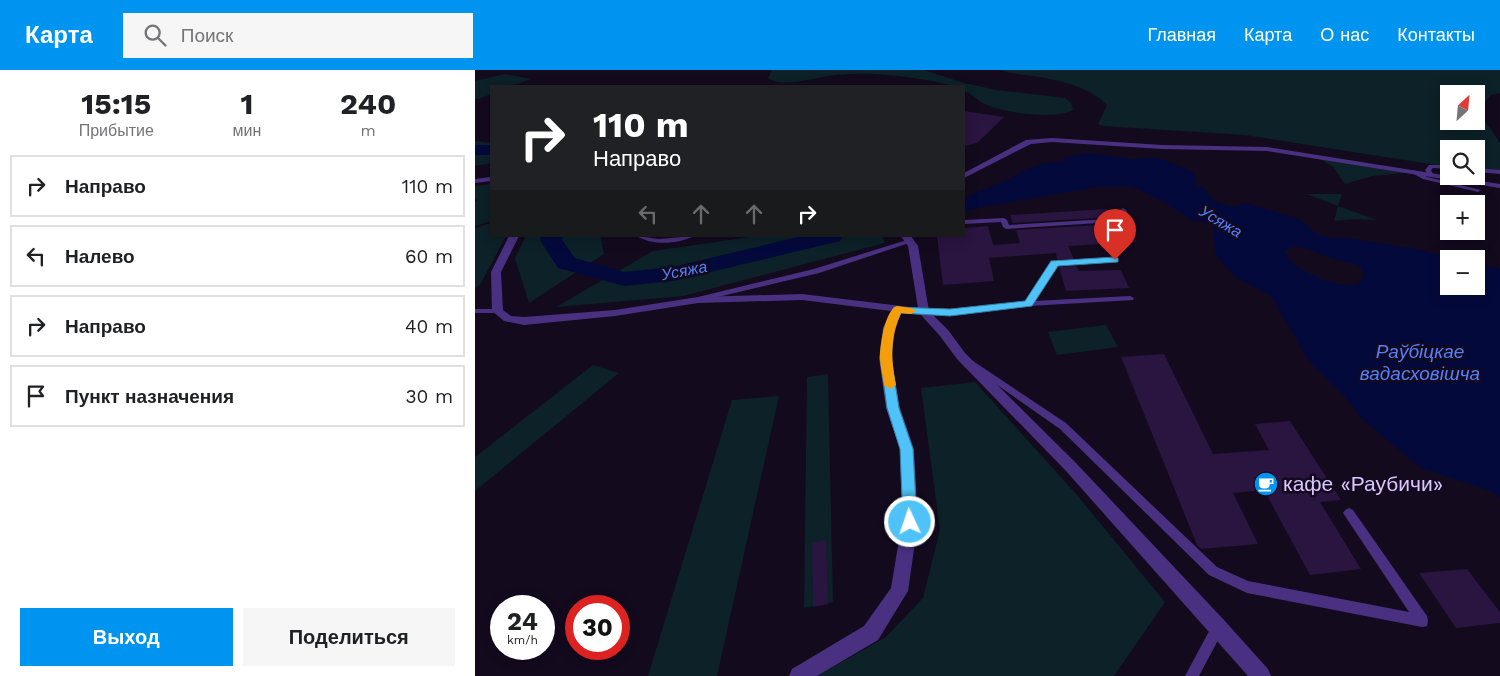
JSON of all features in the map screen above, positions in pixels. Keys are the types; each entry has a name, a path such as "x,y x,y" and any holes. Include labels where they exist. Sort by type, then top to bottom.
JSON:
{"street":[{"path":"965,175 1029,142 1052,140 1162,148 1267,149 1500,186"},
{"path":"475,181 490,179"},
{"path":"514,237 496,272 498,311 508,319 524,321 615,313 698,300 802,297 924,312"},
{"path":"908,238 913,246 924,312 944,333 961,356 1071,467 1219,627 1261,676"},
{"path":"799,676 871,633 899,592 910,522 907,449 893,408 885,358 889,328 897,309"}],"lane":[{"path":"1430,174 1428,170 1431,166 1440,166"},
{"path":"1485,171 1500,172"},
{"path":"1414,172 1425,178 1478,190"},
{"path":"965,222 1004,220 1006,227 1128,220 1123,210"},
{"path":"642,237 647,240 658,241 684,237"},
{"path":"698,300 817,271 908,238"},
{"path":"1029,304 1055,263 1115,260"},
{"path":"924,312 950,312 1029,304 1130,298"},
{"path":"475,311 498,311"},
{"path":"961,356 1063,426 1213,571 1247,587 1422,621 1349,513"},
{"path":"1192,676 1219,627"}],"shaded area":[{"path":"772,70 924,70 964,83 997,90 1065,98 1071,103 1073,110 1055,115 1006,111 984,104 965,92 965,85 892,75 846,74 791,82 774,81 768,78"},
{"path":"1001,70 1500,70 1500,93 1491,95 1485,102 1485,85 1440,85 1440,130 1485,130 1485,121 1500,143 1500,172 1485,171 1485,140 1440,140 1440,166 1245,135 1103,126 1098,124 1107,105 1093,94 1076,86 1057,81"},
{"path":"505,74 531,79 514,85 490,85 490,94 479,99 475,98 475,81"},
{"path":"475,141 490,143 490,163 475,166"},
{"path":"1313,155 1414,172 1372,176 1345,184 1333,167"},
{"path":"490,184 490,221 475,226 475,202 477,200 475,199 475,186"},
{"path":"1306,194 1342,194 1338,206"},
{"path":"1338,206 1377,220 1354,219 1334,221"},
{"path":"490,223 490,237 505,237 480,285 475,288 475,228"},
{"path":"526,237 600,237 604,254 529,303 515,258"},
{"path":"750,237 882,237 885,243 683,296 556,307 653,251"},
{"path":"1106,325 1118,347 1057,355 1048,332"},
{"path":"593,365 619,373 475,491 475,457"},
{"path":"828,374 833,602 804,608 807,377"},
{"path":"975,382 1077,495 1165,602 1114,676 817,676 886,637 923,598 940,530 921,388"},
{"path":"779,396 717,676 648,676 732,400"}],"water":[{"name":"Раўбіцкае вадасховішча","path":"1090,153 1130,159 1158,158 1194,172 1196,186 1204,188 1214,201 1232,207 1246,203 1302,220 1315,233 1327,237 1347,238 1417,249 1440,255 1440,295 1485,295 1485,265 1500,269 1500,499 1493,492 1421,468 1362,419 1346,398 1309,361 1271,296 1234,276 1216,255 1214,224 1192,220 1162,201 1131,186 1098,187 965,210 1023,171 1044,163 1062,162 1065,157","holes":["1293,246 1352,263 1361,268 1364,273 1361,281 1346,285 1314,276 1295,266 1284,251"]}],"building":[{"path":"965,111 1004,117 977,143 965,146"},
{"path":"1107,209 1112,217 1013,223 1010,215"},
{"path":"1117,224 1120,230 1129,229 1137,242 1068,246 1074,259 1057,260 1056,253 989,258 994,281 943,285 937,237 965,237 965,228 988,226 993,245 1020,243 1016,230"},
{"path":"1076,266 1079,271 1121,270 1129,288 1066,291 1059,267"},
{"path":"1164,354 1213,454 1269,450 1255,424 1290,421 1341,500 1320,502 1361,569 1310,575 1264,490 1233,493 1258,544 1201,549 1197,545 1121,357"},
{"path":"826,540 828,604 813,607 812,543"},
{"path":"1467,569 1500,612 1500,623 1456,628 1419,573"}],"waterway":[{"name":"Усяжа","path":"475,150 490,150"},
{"name":"Усяжа","path":"965,206 1017,182"},
{"name":"Усяжа","path":"552,237 551,240 566,263 624,279 673,274 828,237"}],"slow traffic":[{"path":"890,385 885,358 889,328 897,309 911,311"}],"place":[{"name":"кафе «Раубичи»","path":"1266,484"}],"route":[{"path":"910,522 907,449 893,408 885,358 889,328 897,309 950,312 1029,304 1055,263 1115,260"}]}
